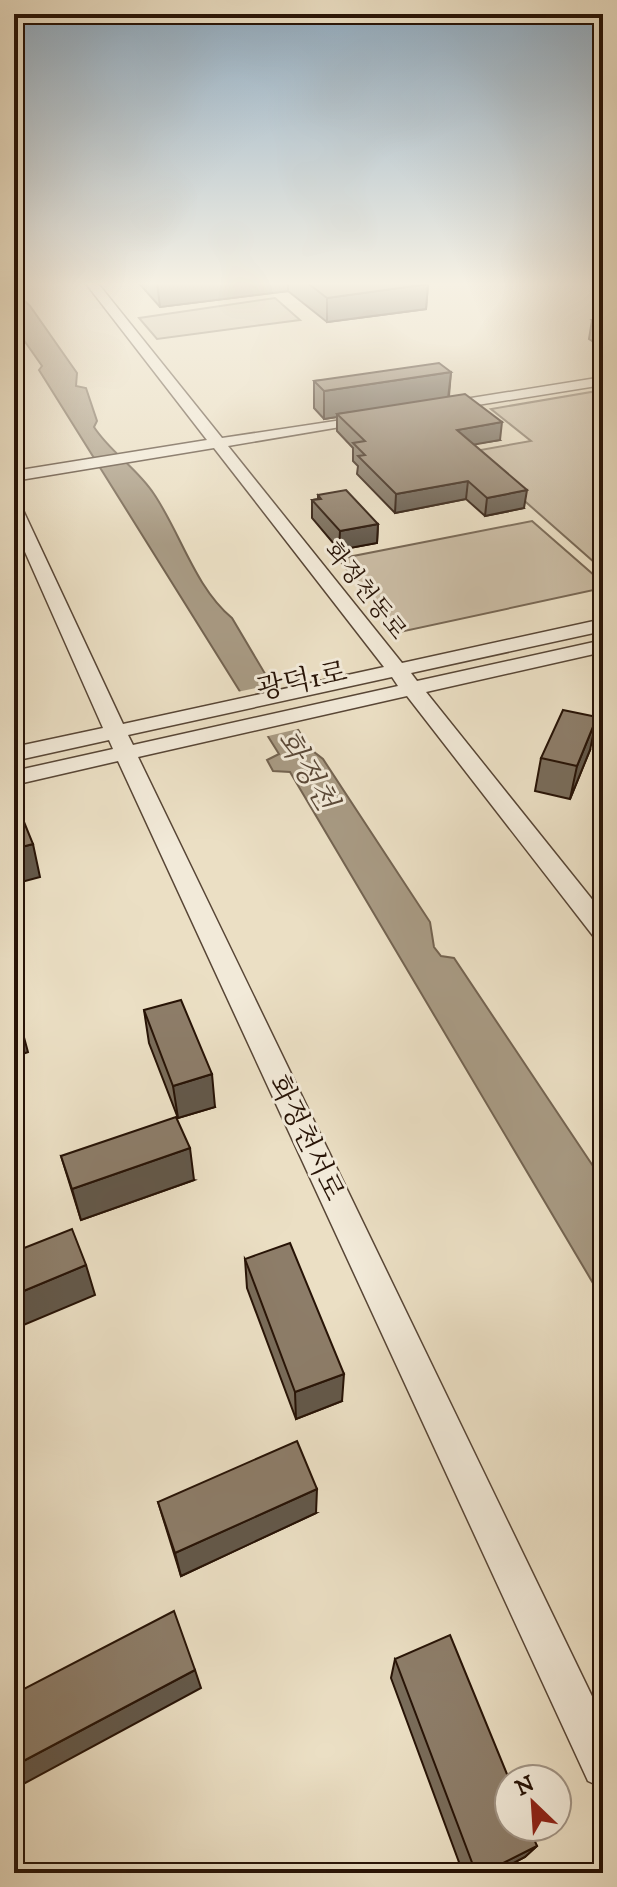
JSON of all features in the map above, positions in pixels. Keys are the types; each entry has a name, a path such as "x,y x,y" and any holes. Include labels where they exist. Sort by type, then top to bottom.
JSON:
{"street":[{"name":"화정천동로","path":"159,369 603,931"},
{"path":"431,408 603,381"},
{"path":"14,476 385,415"},
{"name":"화정천서로","path":"14,508 203,923 603,1766"},
{"name":"광덕1로","path":"332,695 397,670 603,625"},
{"name":"광덕1로","path":"14,778 122,742 202,724 332,695 412,689 603,646"},
{"name":"광덕1로","path":"14,754 122,742"}],"shaded area":[{"path":"603,390 603,570 469,452 531,441 491,409"},
{"path":"532,521 603,583 603,588 400,632 338,559"}],"water":[{"name":"화정천","path":"74,369 77,373 76,386 86,388 97,421 94,427 154,494 198,576 232,618 309,748 323,759 430,922 434,947 441,956 454,958 603,1181 603,1300 290,772 273,771 267,760 279,754 39,370"}],"pier":[{"path":"276,684 302,728 264,737 237,692"}],"building":[{"path":"397,369 447,369 451,372 324,391 314,381"},
{"path":"465,394 502,422 457,430 527,490 487,498 468,481 396,494 358,456 365,455 353,443 365,441 337,414"},
{"path":"346,490 378,524 340,531 312,500 321,499 318,495"},
{"path":"563,710 597,717 577,766 541,758"},
{"path":"24,822 33,844 14,849 14,824"},
{"path":"181,1000 212,1074 173,1086 144,1010"},
{"path":"176,1117 190,1148 72,1189 61,1156"},
{"path":"72,1229 86,1265 14,1295 14,1252"},
{"path":"290,1243 344,1374 295,1392 245,1259"},
{"path":"297,1441 317,1489 175,1553 158,1502"},
{"path":"174,1611 195,1670 14,1766 14,1694"},
{"path":"450,1635 502,1763 493,1763 493,1843 536,1843 537,1846 483,1873 476,1873 395,1659"}]}
